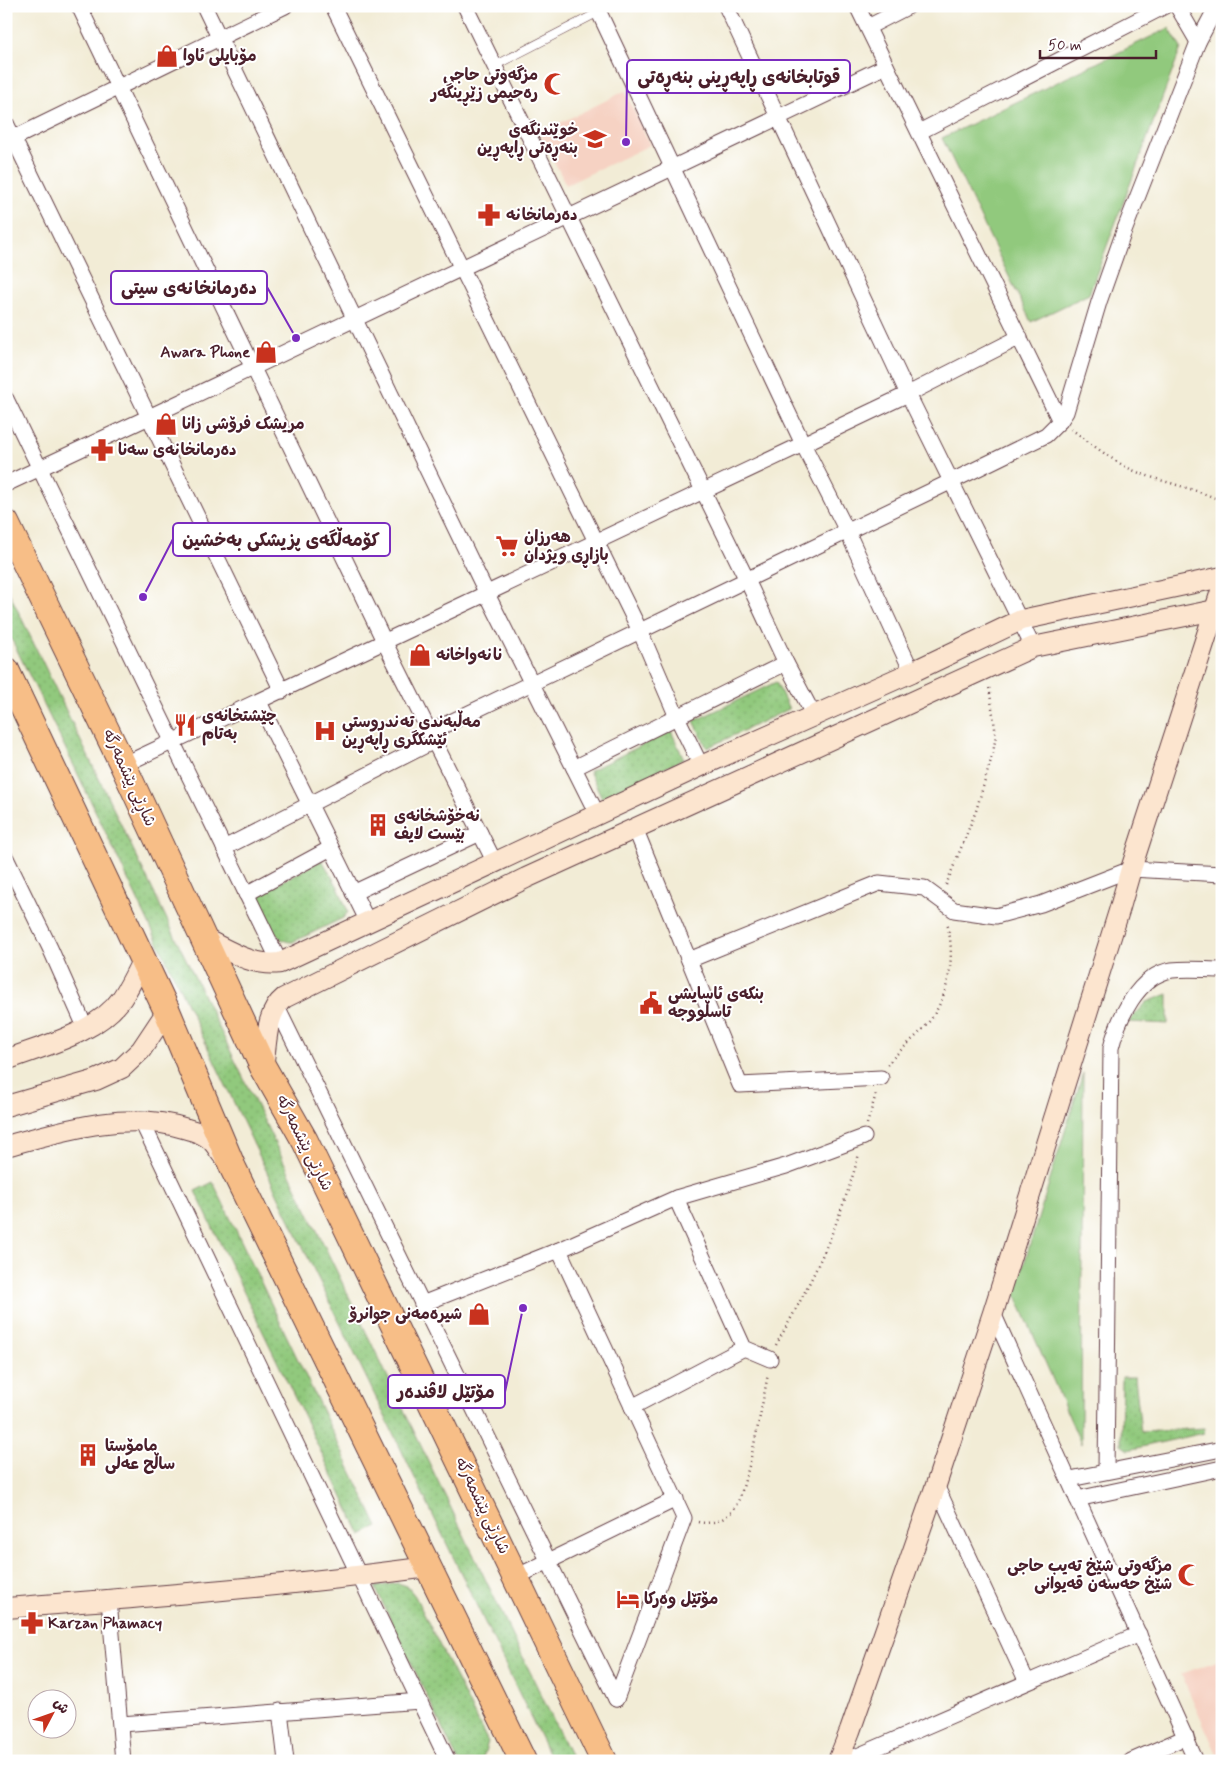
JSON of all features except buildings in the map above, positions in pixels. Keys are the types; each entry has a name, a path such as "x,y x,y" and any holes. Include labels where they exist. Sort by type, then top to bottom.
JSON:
{"highway":[{"name":"شاڕێی پێشمەرگە","path":"6,523 123,765 264,1067 305,1141 604,1761"},
{"path":"6,670 167,1011 233,1168 523,1761"},
{"path":"500,1761 509,1733"}],"main road":[{"path":"205,939 251,961 262,964 280,963 597,814 912,672 1021,620 1222,577"},
{"path":"850,1760 850,1731 936,1485 993,1313 1131,869 1222,588"},
{"path":"264,1067 270,1018 276,1005 289,995 526,878 1033,647 1215,610"},
{"path":"6,1060 86,1029 100,1021 122,998 142,960"},
{"path":"6,1106 96,1080 122,1068 141,1050 167,1011"},
{"path":"6,1146 107,1122 142,1122 174,1125 197,1132 211,1140 233,1168"},
{"path":"6,1608 358,1577 428,1567"}],"street":[{"path":"79,6 385,643 495,863"},
{"path":"204,6 487,594 597,814"},
{"path":"10,140 285,6"},
{"path":"334,6 640,630 677,717 701,766"},
{"path":"465,6 786,663 814,716"},
{"path":"726,6 908,394 1033,647"},
{"path":"857,6 1060,421"},
{"path":"868,27 909,6"},
{"path":"919,132 1165,6"},
{"path":"1177,6 1198,42"},
{"path":"224,848 309,804 532,682 747,580 1046,434 1060,421 1069,403 1099,302 1123,234 1198,42 1217,6"},
{"path":"597,9 803,444 847,531 912,672"},
{"path":"6,484 886,66"},
{"path":"6,123 10,140 149,417 282,691"},
{"path":"123,765 704,492 908,394 1020,337"},
{"path":"6,399 280,963"},
{"path":"574,768 786,663"},
{"path":"259,702 368,922"},
{"path":"635,828 740,1085 881,1078"},
{"path":"353,893 480,833"},
{"path":"246,894 331,848"},
{"path":"7,861 50,948 86,1029"},
{"path":"689,960 879,883 924,888 954,910 996,916 1041,904 1131,869 1222,874"},
{"path":"1106,1471 1111,1048 1114,1035 1134,996 1153,978 1171,970 1222,970"},
{"path":"276,1005 616,1698 684,1518 559,1250"},
{"path":"142,1122 358,1577 448,1761"},
{"path":"422,1304 559,1250 676,1198 786,1166 864,1137"},
{"path":"676,1198 744,1348 770,1359"},
{"path":"993,1313 1070,1479 1196,1761"},
{"path":"632,1407 744,1348"},
{"path":"1070,1479 1222,1449"},
{"path":"1078,1499 1222,1468"},
{"path":"936,1485 1027,1682"},
{"path":"516,1577 676,1500"},
{"path":"109,1600 123,1761"},
{"path":"850,1760 1139,1634"},
{"path":"121,1724 420,1701"},
{"path":"280,1711 286,1761"},
{"path":"1131,1761 1186,1737"}],"lane":[{"path":"494,66 597,9"}],"path":[{"path":"1060,421 1106,454 1135,471 1203,492 1222,500"},
{"path":"684,1518 705,1523 718,1521 728,1515 736,1506 754,1447 770,1359 816,1272 834,1231 851,1185 885,1067 927,1024 938,1010 945,994 950,971 949,930 940,900 976,811 993,753 996,735 986,668"}],"shaded area":[{"name":"خوێندنگەی بنەڕەتی ڕاپەڕین","path":"625,91 650,145 566,185 540,133"},
{"path":"1222,1659 1222,1761 1220,1761 1181,1674"}],"green space":[{"path":"1169,28 1181,48 1089,294 1031,322 942,138"},
{"path":"6,586 573,1761 552,1761 284,1208 74,766 6,628"},
{"path":"776,682 789,709 707,748 694,721"},
{"path":"671,731 684,759 602,798 589,771"},
{"path":"322,860 338,887 348,912 343,918 293,942 286,941 280,938 269,925 255,896"},
{"path":"1168,994 1168,1024 1128,1022 1147,1002"},
{"path":"1083,1073 1081,1444 1015,1293"},
{"path":"213,1182 378,1527 361,1535 195,1191"},
{"path":"1122,1377 1135,1377 1141,1432 1205,1428 1204,1433 1128,1450 1121,1445"},
{"path":"398,1583 407,1586 415,1596 488,1742 482,1761 458,1761 375,1587"}],"place":[{"name":"مۆبایلی ئاوا","path":"167,56"},
{"name":"مزگەوتی حاجی رەحیمی زێڕینگەر","path":"555,84"},
{"name":"خوێندنگەی بنەڕەتی ڕاپەڕین","path":"595,139"},
{"name":"قوتابخانەی ڕاپەڕینی بنەڕەتی","path":"626,142"},
{"name":"دەرمانخانە","path":"489,215"},
{"name":"دەرمانخانەی سیتی","path":"296,338"},
{"name":"Awara Phone","path":"266,352"},
{"name":"مریشک فرۆشی زانا","path":"166,424"},
{"name":"دەرمانخانەی سەنا","path":"102,450"},
{"name":"ھەرزان بازاڕی ویژدان","path":"507,546"},
{"name":"کۆمەڵگەی پزیشکی بەخشین","path":"143,597"},
{"name":"نانەواخانە","path":"420,655"},
{"name":"چێشتخانەی بەتام","path":"185,725"},
{"name":"مەڵبەندی تەندروستی ئێشکگری ڕاپەڕین","path":"325,731"},
{"name":"نەخۆشخانەی بێست لایف","path":"378,825"},
{"name":"بنکەی ئاسایشی تاسڵووجە","path":"651,1003"},
{"name":"مۆتێل لاڤندەر","path":"523,1308"},
{"name":"شیرەمەنی جوانرۆ","path":"479,1314"},
{"name":"مامۆستا ساڵح عەلی","path":"88,1455"},
{"name":"مزگەوتی شێخ تەیب حاجی شێخ حەسەن قەیوانی","path":"1189,1575"},
{"name":"مۆتێل وەرکا","path":"628,1599"},
{"name":"Karzan Phamacy","path":"32,1623"}]}
